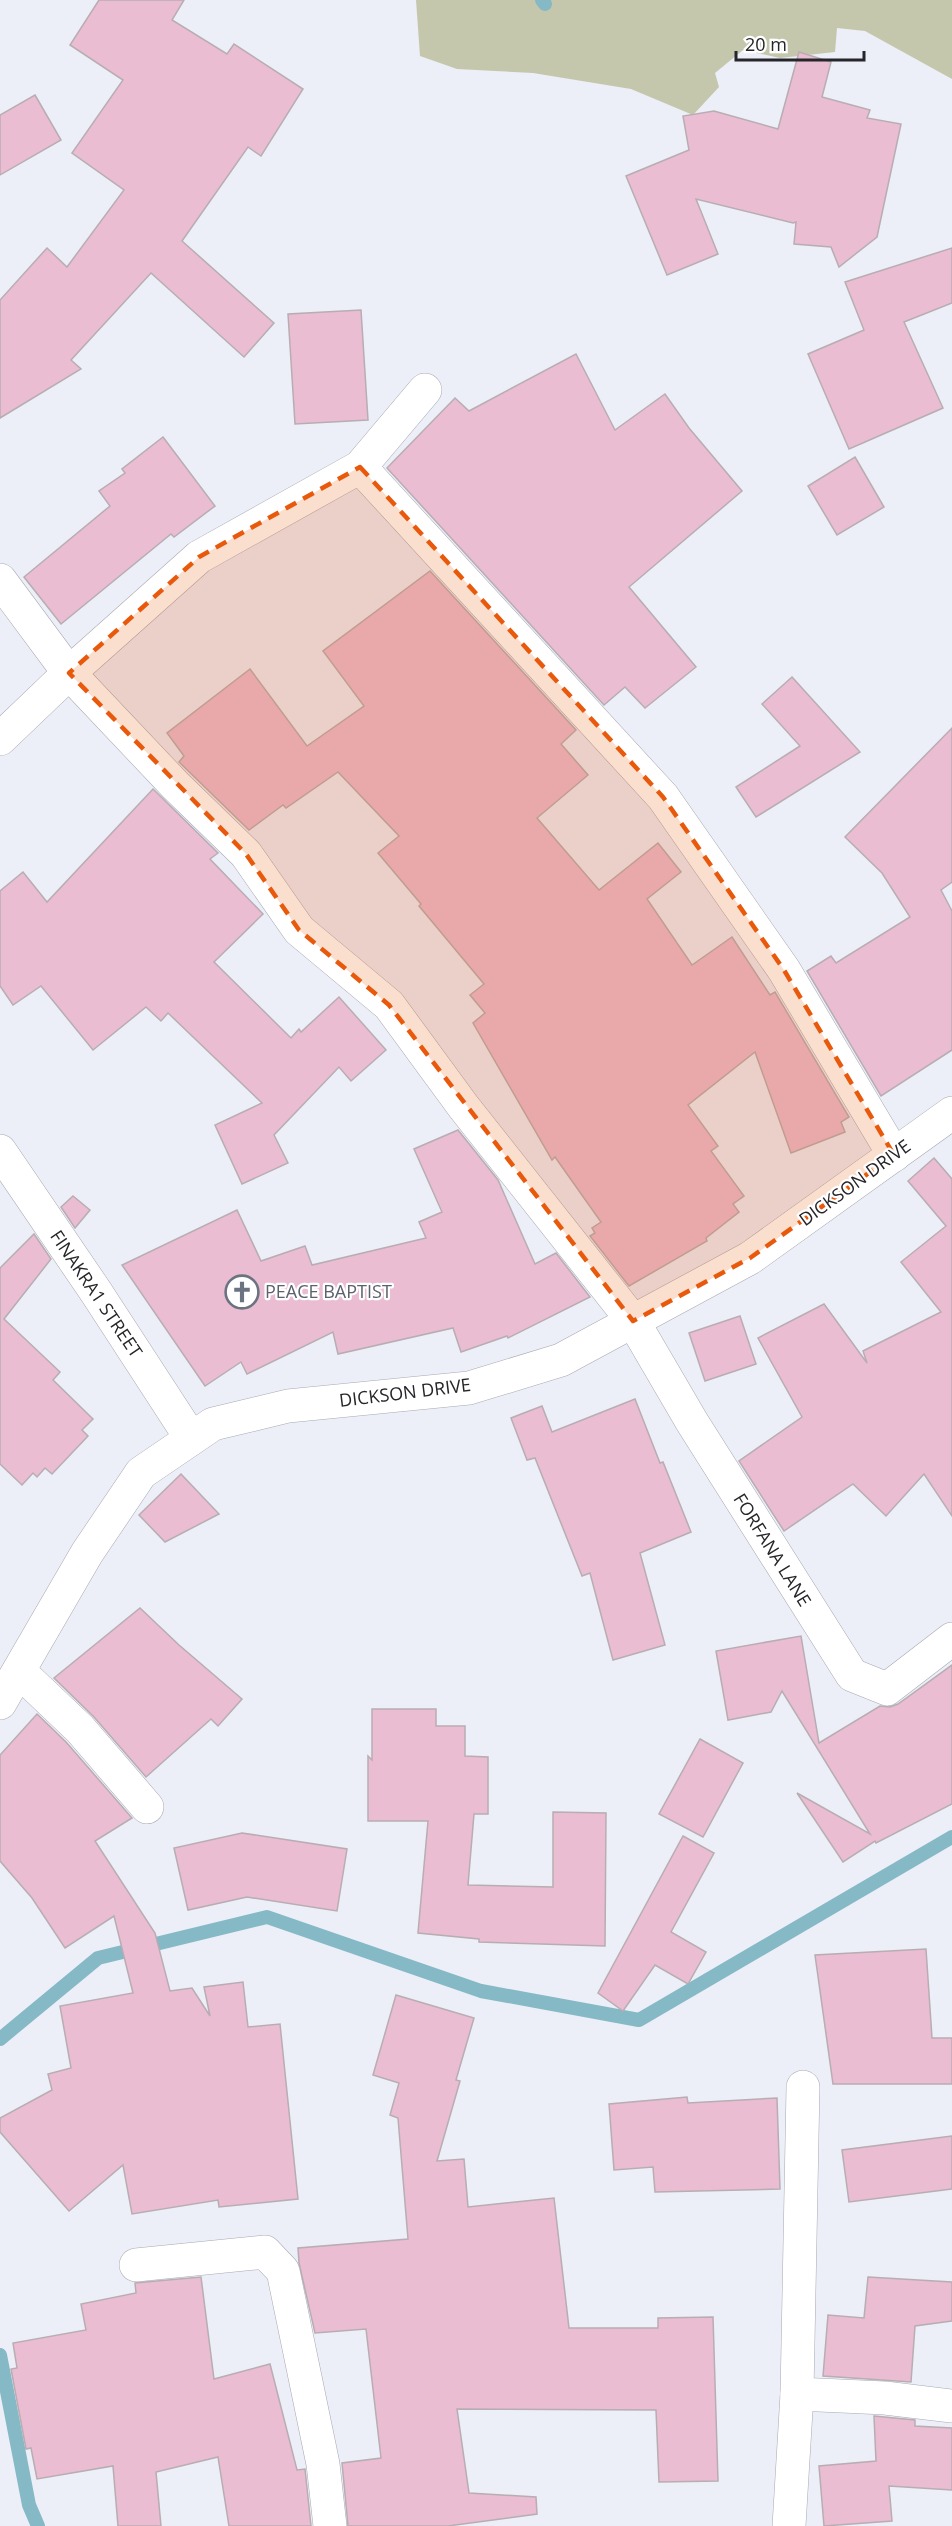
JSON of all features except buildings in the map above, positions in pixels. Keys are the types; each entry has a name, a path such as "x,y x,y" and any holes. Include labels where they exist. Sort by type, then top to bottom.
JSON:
{"street":[{"path":"0,739 69,673 199,557 360,467 424,390"},
{"path":"360,467 663,797 784,970 894,1155"},
{"path":"0,580 69,673 175,785 246,854 299,930 389,1005 471,1116 633,1321"},
{"name":"DICKSON DRIVE","path":"0,1703 87,1553 141,1473 190,1438 213,1424 288,1406 469,1388 561,1360 750,1258 952,1113"},
{"name":"FINAKRA1 STREET","path":"0,1151 96,1292 190,1438"},
{"name":"FORFANA LANE","path":"633,1321 692,1422 852,1675 887,1689 952,1640"},
{"path":"19,1671 80,1729 147,1807"},
{"path":"789,2526 797,2394 803,2087"},
{"path":"135,2265 264,2252 283,2271 323,2464 330,2526"},
{"path":"797,2394 885,2398 952,2406"}],"highlighted area":[{"path":"360,467 663,797 784,970 894,1155 750,1258 633,1321 389,1005 299,930 246,854 69,673 199,557"}],"green space":[{"path":"416,0 952,0 952,79 865,31 837,28 835,52 780,58 743,50 715,73 719,87 693,115 631,89 533,73 457,69 420,56"}],"waterway":[{"path":"542,0 545,4"},
{"path":"0,2039 98,1958 267,1917 481,1991 639,2020 952,1837"},
{"path":"0,2355 29,2505 38,2526"}],"place":[{"name":"PEACE BAPTIST","path":"242,1292"}]}
